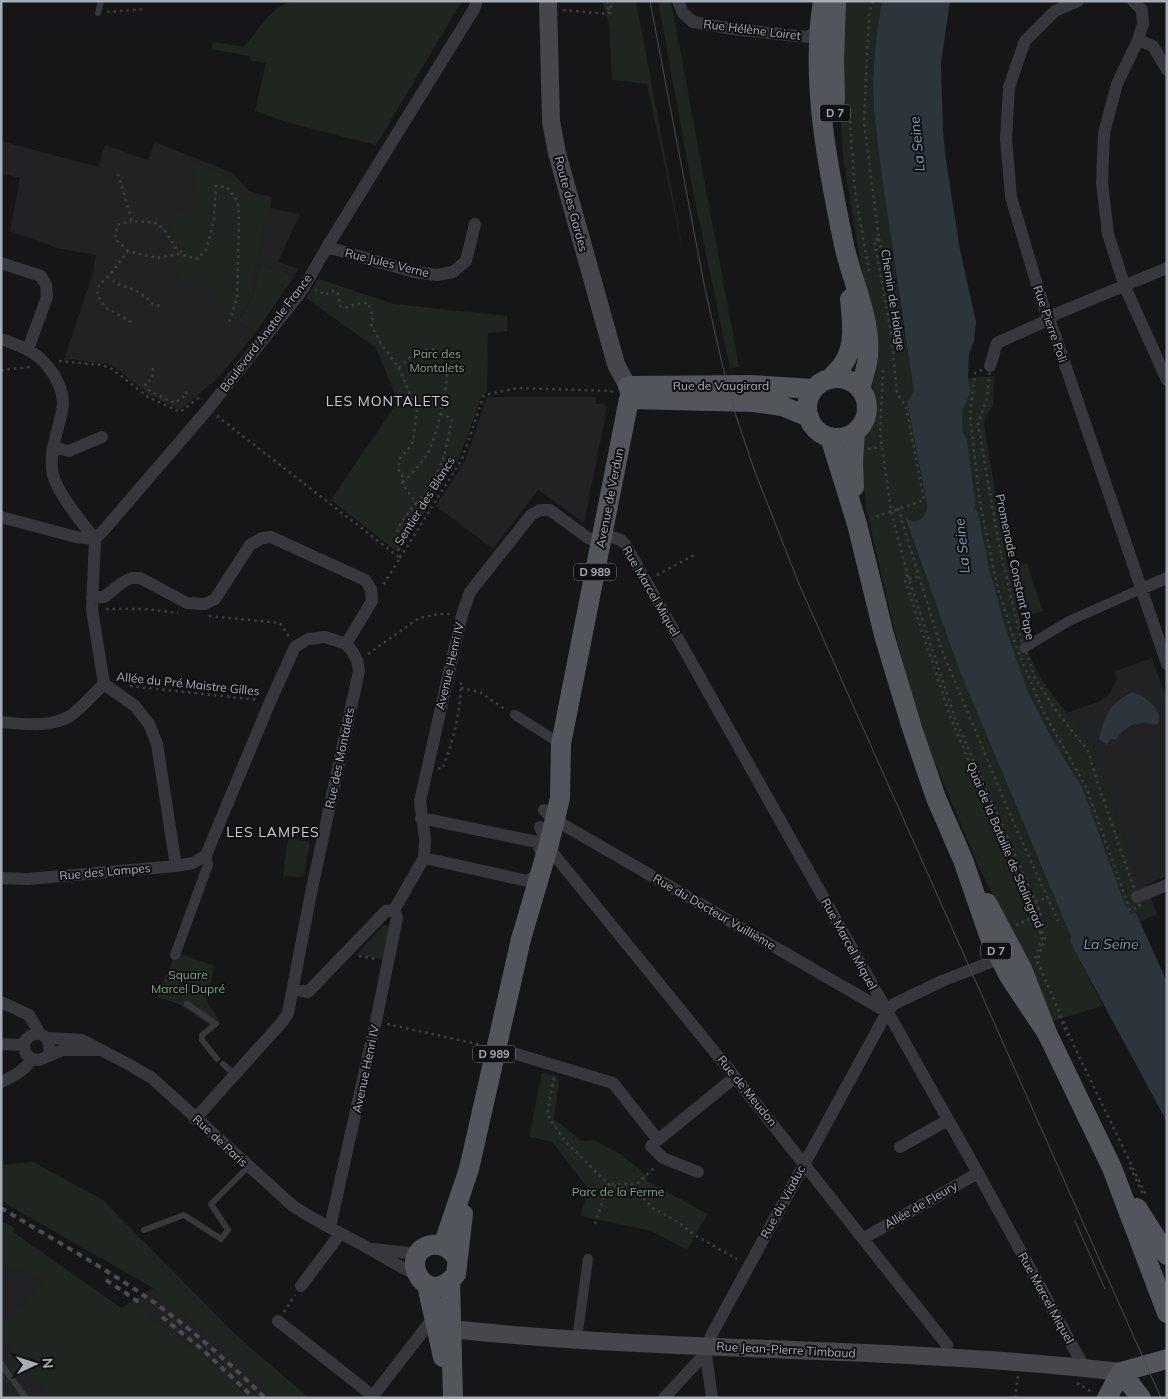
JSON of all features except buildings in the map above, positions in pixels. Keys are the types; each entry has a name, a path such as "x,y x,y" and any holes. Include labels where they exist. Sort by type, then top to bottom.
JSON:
{"main road":[{"name":"D 7","path":"822,384 843,364 850,345 852,328 845,250 831,183 822,111 827,36 823,1"},
{"name":"D 7","path":"827,36 836,1"},
{"name":"Route des Gardes","path":"548,5 551,121 557,153 616,364 628,393"},
{"name":"D 7","path":"845,250 860,298 868,339 868,357 860,389"},
{"path":"846,380 860,389 865,397 867,406 866,416 861,425 859,441 843,437 830,437 819,432 809,417 808,403 822,384 846,380"},
{"name":"Rue de Vaugirard","path":"628,393 750,385 822,384"},
{"name":"Rue de Vaugirard","path":"628,393 753,402 782,406 809,417"},
{"name":"Avenue de Verdun","path":"450,1252 521,939 547,842 555,757 561,744 602,538 628,393"},
{"name":"D 7","path":"830,437 857,524 884,635 912,728 936,798 963,860 990,938 1007,956 1008,976 1047,1033 1112,1168 1167,1313"},
{"name":"D 7","path":"857,524 853,462 859,441"},
{"name":"Avenue de Verdun","path":"521,939 528,881 547,842"},
{"path":"1112,1168 1167,1255"},
{"path":"422,1280 435,1287 443,1286 450,1282 456,1274 450,1252 435,1244 427,1246 418,1254 414,1266 422,1280 434,1317 453,1398"},
{"path":"450,1282 453,1398"},
{"name":"Rue Jean-Pierre Timbaud","path":"451,1329 577,1339 1020,1362 1121,1372"},
{"path":"1108,1398 1121,1372 1167,1358"},
{"path":"1121,1372 1141,1398"}],"street":[{"name":"Boulevard Anatole France","path":"95,538 208,409 304,288 474,9 477,1"},
{"name":"Rue Hélène Loiret","path":"678,1 683,13 693,22 733,29 827,36"},
{"name":"Rue Pierre Poli","path":"1078,1 1055,12 1025,41 1009,88 1006,139 1011,197 1048,320 1167,664"},
{"path":"1133,1 1142,10 1143,24 1138,40 1117,84 1104,133 1102,184 1108,234 1125,287 1167,380"},
{"path":"1138,40 1153,46 1167,70"},
{"name":"Rue Jules Verne","path":"327,248 414,272 437,275 453,272 466,261 475,224"},
{"path":"1,263 42,276 46,285 47,297 28,349"},
{"path":"990,366 998,342 1048,320 1056,314 1167,268"},
{"path":"1,339 28,349 58,379 63,399 63,409 53,447 52,461 55,480 78,517 95,538 92,609 104,684 135,706 150,724 157,744 176,866"},
{"path":"53,447 69,451 102,437"},
{"name":"Avenue Henri IV","path":"335,1231 397,918 397,905 424,858 425,839 420,801 462,615 470,592 531,515 540,510 550,510 588,538 602,538"},
{"path":"2,520 76,537 95,538"},
{"path":"92,598 104,597 123,582 131,578 140,578 187,603 205,604 215,599 250,545 262,538 270,537 365,580 371,589 372,601 346,644"},
{"name":"Rue Marcel Miquel","path":"602,538 621,540 626,544 978,1173 1084,1367"},
{"path":"1024,648 1068,621 1167,578"},
{"path":"175,955 208,866 206,855 270,702 296,647 308,639 325,637 346,644 357,660"},
{"name":"Rue des Montalets","path":"195,1119 283,1021 288,1013 312,888 359,671 357,660"},
{"path":"1,722 53,723 71,716 104,684"},
{"path":"515,715 561,744"},
{"name":"Rue du Docteur Vuillième","path":"421,818 547,842 562,824 887,1012"},
{"name":"Rue de Meudon","path":"547,842 864,1238 947,1345 946,1358"},
{"name":"Rue des Lampes","path":"1,878 28,879 176,866 193,863 206,855"},
{"path":"424,858 528,881"},
{"path":"1137,897 1167,884"},
{"name":"Avenue Henri IV","path":"293,989 308,992 349,952 386,911 397,905"},
{"path":"887,1012 894,1004 942,981 1007,956"},
{"path":"849,990 860,986 866,975"},
{"path":"1,1002 29,1015 35,1039 26,1054 32,1059 28,1066 18,1075 1,1082"},
{"name":"Rue du Viaduc","path":"664,1398 702,1357 705,1346 887,1012"},
{"path":"35,1039 50,1044 49,1055"},
{"name":"Rue de Paris","path":"1,1044 35,1039 82,1040 128,1064 152,1078 293,1206 312,1219 368,1248 422,1280"},
{"path":"496,1048 613,1083 658,1140"},
{"name":"Rue de Paris","path":"32,1059 39,1060 63,1050 99,1050"},
{"path":"698,1172 663,1158 651,1146 735,1077"},
{"path":"900,1147 948,1120"},
{"name":"Allée de Fleury","path":"864,1238 978,1173"},
{"path":"302,1286 335,1231"},
{"name":"Rue de Paris","path":"368,1248 418,1254"},
{"path":"577,1339 588,1259"},
{"path":"278,1320 373,1396 434,1317"},
{"path":"705,1346 712,1398"}],"lane":[{"path":"98,13 101,1"},
{"path":"187,1004 216,1024 202,1035 202,1040 235,1075"},
{"path":"144,1230 184,1215 221,1239 228,1230 210,1204 248,1167"},
{"path":"1,1364 26,1398"}],"path":[{"path":"607,1 609,14"},
{"path":"609,14 613,1"},
{"name":"Chemin de Halage","path":"857,524 891,510 924,500 906,406 897,394 891,332 874,240 879,239 864,123 869,15 872,1"},
{"path":"548,5 609,14"},
{"path":"98,13 146,9"},
{"path":"849,104 855,192 870,274"},
{"path":"118,174 132,221"},
{"path":"189,258 176,248 165,231 157,223 132,221 118,225 115,239 128,250 157,258 179,254 189,258 198,258 208,248 214,219 216,186 227,188 238,202 239,223 236,298 229,322"},
{"path":"128,250 99,285 97,295 105,308 131,322"},
{"path":"107,277 120,285 135,290 146,297 151,304 160,306"},
{"path":"304,288 313,288 325,295 336,290 340,306 344,308 368,303 372,316 371,324 381,344 400,368 417,411 414,440 400,458 398,469 402,474 402,483 416,503"},
{"path":"400,368 410,356 425,349 436,350 446,360 448,379 428,453 415,471 402,483"},
{"path":"888,358 893,357"},
{"path":"1,370 63,360 102,365 112,369 148,397 180,412 200,397"},
{"name":"Promenade Constant Pape","path":"990,366 987,398 978,424 999,545 1024,648 1036,678 1057,712 1088,750 1137,897"},
{"path":"883,367 880,432 891,510 907,573 907,580 956,721 1041,914 1014,926"},
{"path":"153,368 152,379 145,384 150,391 174,403 187,395 185,388"},
{"path":"975,373 970,415 980,503 997,585 1017,649 1044,713 1086,786 1130,910"},
{"name":"Sentier des Blancs","path":"372,601 462,459 484,395 518,388 628,393"},
{"name":"Sentier des Blancs","path":"208,409 400,558"},
{"path":"400,558 396,536 401,522 431,488 444,457 452,419 439,413"},
{"path":"859,441 882,447"},
{"path":"898,508 941,648 1015,826 1058,921"},
{"path":"647,581 696,554"},
{"path":"907,580 919,576"},
{"name":"Quai de la Bataille de Stalingrad","path":"907,580 950,716 1045,939 1036,961 1148,1202"},
{"path":"357,660 373,651 418,618 438,614 462,615"},
{"path":"280,623 296,647"},
{"name":"Allée du Pré Maistre Gilles","path":"104,684 270,702"},
{"path":"428,766 442,769 455,732 461,688 480,692 515,715"},
{"path":"1029,903 1047,898"},
{"path":"349,952 352,955 387,962"},
{"path":"400,1027 496,1048"},
{"path":"558,1067 554,1076 547,1114 564,1140 608,1184 637,1192 654,1209 737,1259"},
{"path":"608,1184 637,1184 663,1158"},
{"path":"595,1224 608,1184"},
{"path":"278,1320 302,1286"},
{"path":"1015,1398 1020,1362"}],"shaded area":[{"path":"1,141 99,167 105,145 148,160 155,142 233,173 249,191 272,197 270,208 300,214 278,262 299,269 295,275 260,265 252,300 238,321 255,334 216,380 180,410 148,394 112,365 72,359 64,360 92,276 96,255 57,248 10,231 20,178 1,173"},
{"path":"487,397 595,397 596,404 604,404 607,408 584,523 538,490 493,549 436,506 465,461"},
{"path":"1152,658 1167,700 1167,876 1146,885 1134,880 1061,715 1103,700 1117,680 1115,671"},
{"path":"1,1227 13,1232 121,1308 153,1288 288,1398 1,1398"}],"green space":[{"path":"291,1 462,1 376,145 289,123 255,111 266,63 250,60 250,56 211,49 214,42 242,47 270,15 282,5"},
{"path":"602,1 636,1 684,256 647,84 612,80 609,24"},
{"path":"658,1 671,1 739,367 730,369 691,182"},
{"path":"846,1 882,1 876,39 873,80 874,110 881,171 914,393 907,401 927,505 927,510 921,520 914,521 905,518 960,672 1071,938 1070,942 1103,1006 1053,1021 1026,961 980,870 935,763 915,705 896,637 866,508 861,457 865,431 874,409 868,307 843,158 839,92"},
{"path":"193,163 231,178 247,195 267,199 266,215 247,303 234,321 193,278 180,280 174,263 183,250 170,230 176,213 200,214"},
{"path":"260,265 295,275 255,334 238,321 252,300"},
{"name":"Parc des Montalets","path":"318,279 394,304 507,316 507,331 488,333 487,393 483,393 459,458 401,550 396,551 331,500 398,401 376,348 306,298"},
{"path":"994,376 993,406 986,416 984,425 1006,554 1025,639 1039,675 1081,731 1095,754 1137,881 1146,885 1157,914 1140,922 1136,913 1130,913 1124,902 1082,787 1054,742 1029,694 1006,630 989,567 978,513 975,508 967,440 961,416 962,409 969,396 968,378"},
{"path":"1027,563 1043,611 1026,617 1013,568"},
{"path":"288,838 310,842 304,874 300,877 283,876"},
{"path":"383,926 389,926 384,960 357,954"},
{"name":"Square Marcel Dupré","path":"178,953 214,966 207,1002 220,1021 212,1027 179,1004 157,997 175,955"},
{"name":"Parc de la Ferme","path":"542,1073 555,1075 559,1080 554,1119 582,1141 594,1140 622,1155 647,1176 647,1181 708,1214 687,1250 651,1231 581,1216 588,1188 552,1142 529,1137"},
{"path":"33,1162 103,1200 235,1334 309,1398 272,1398 251,1375 153,1288 1,1201 1,1165"},
{"path":"1,1221 15,1228 13,1232 121,1308 134,1303 222,1372 249,1398 53,1398 1,1337 1,1330 46,1280 1,1264"}],"water":[{"name":"La Seine","path":"882,1 950,1 941,63 943,132 960,250 976,322 974,341 969,354 968,378 970,390 967,402 962,410 963,432 967,440 975,508 978,513 989,567 1006,630 1029,694 1054,742 1082,787 1124,902 1130,913 1136,913 1167,982 1167,1122 1070,942 1071,937 960,672 905,517 913,521 920,520 927,510 927,505 907,401 914,392 881,171 874,110 873,80 876,39"},
{"path":"1132,692 1148,700 1156,708 1159,718 1158,724 1141,723 1132,725 1121,733 1116,740 1111,738 1107,745 1099,739 1103,723 1113,706 1124,696"}],"tram line":[{"path":"650,1 705,289 736,416 755,472 799,584 1161,1398"},
{"path":"1075,1221 1105,1289"}],"railway":[{"path":"1,1208 101,1268 159,1306 214,1350 265,1398"},
{"path":"106,1280 139,1302"},
{"path":"162,1317 203,1350 254,1398"}],"district":[{"name":"LES MONTALETS","path":"388,401"},
{"name":"LES LAMPES","path":"273,832"}]}
